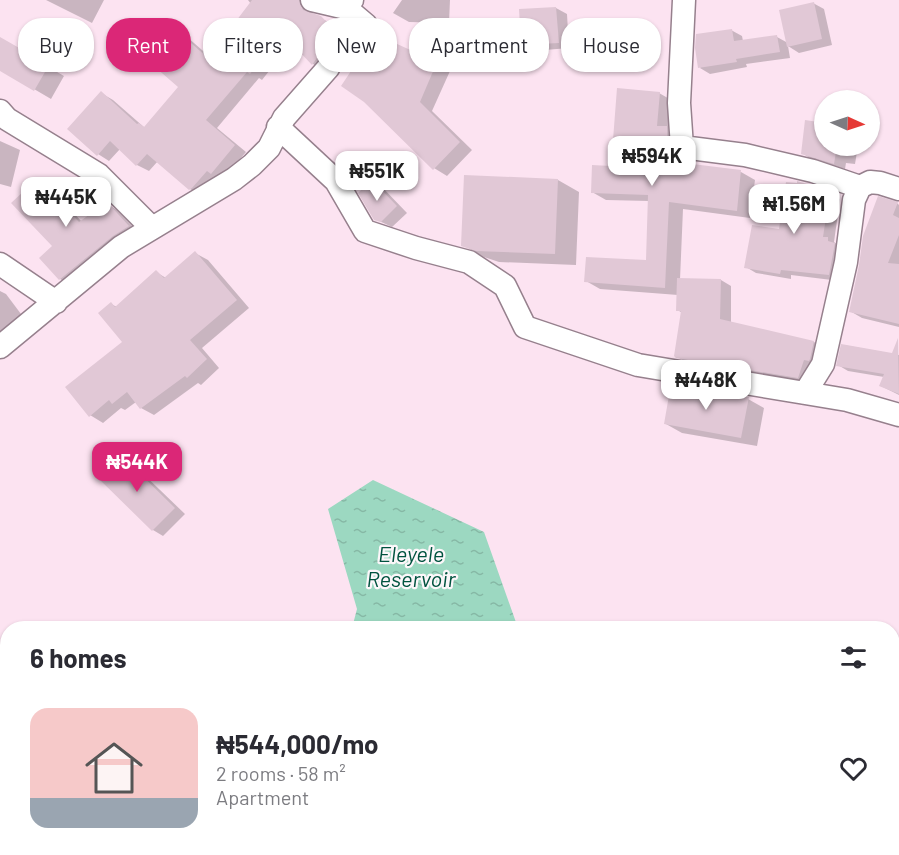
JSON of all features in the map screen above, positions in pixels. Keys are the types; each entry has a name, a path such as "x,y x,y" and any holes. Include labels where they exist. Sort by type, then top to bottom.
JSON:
{"street":[{"path":"0,347 121,248 234,179 268,148 289,111 328,68 336,53 366,25 349,4 312,0"},
{"path":"684,0 679,103 682,147 745,154 813,171 860,187"},
{"path":"0,111 7,119 99,175 152,228"},
{"path":"278,127 336,181 365,231 469,262 505,286 525,327 638,365 847,400 899,415"},
{"path":"806,393 823,364 846,262 854,200 860,187 870,182 899,189"},
{"path":"0,264 56,302"}],"water":[{"name":"Eleyele Reservoir","path":"373,480 484,532 516,621 354,621 357,609 328,509"}],"building":[{"path":"252,0 299,0 303,10 323,18 315,18 315,61 312,65 303,55 303,18 238,18"},
{"path":"814,2 822,39 787,47 779,10"},
{"path":"556,7 559,43 549,44 549,18 520,18 519,9"},
{"path":"732,29 734,41 777,35 780,52 698,68 695,48 696,34"},
{"path":"0,37 18,47 18,72 45,72 34,91 0,71"},
{"path":"191,43 203,54 203,72 247,72 206,120 235,145 211,174 207,171 192,188 189,190 147,154 136,166 110,141 97,156 67,129 101,91 137,124 144,127 178,87 161,72 191,72"},
{"path":"397,44 409,49 409,72 433,72 420,102 460,142 433,170 364,102 341,86 350,72 397,72"},
{"path":"617,88 660,92 657,126 667,126 668,161 741,170 737,211 669,202 665,288 584,282 586,257 646,260 648,195 591,193 592,165 611,166"},
{"path":"805,120 814,121 814,156 835,156 834,164 801,154"},
{"path":"464,175 558,179 555,254 476,251 461,246"},
{"path":"38,178 79,222 107,202 129,226 113,236 59,280 39,258 52,246 11,203"},
{"path":"372,180 397,206 381,222 374,220 358,193"},
{"path":"797,181 830,191 823,237 828,237 828,241 835,243 829,275 781,270 780,274 744,268 752,225 779,229 786,182 797,183"},
{"path":"878,196 898,202 893,215 899,218 899,235 888,263 899,264 899,324 849,312 863,236"},
{"path":"195,251 237,300 190,340 207,359 187,378 185,376 140,409 127,392 112,404 109,400 89,417 65,387 122,342 98,313 111,302 115,307 156,270 164,278"},
{"path":"677,278 721,279 720,319 814,341 810,359 809,361 804,360 798,378 676,358 674,356 681,311 676,311"},
{"path":"898,338 899,394 879,386 884,374 836,366 841,344 892,353"},
{"path":"671,384 749,397 741,438 664,424"},
{"path":"122,456 175,508 152,531 99,479"}]}
